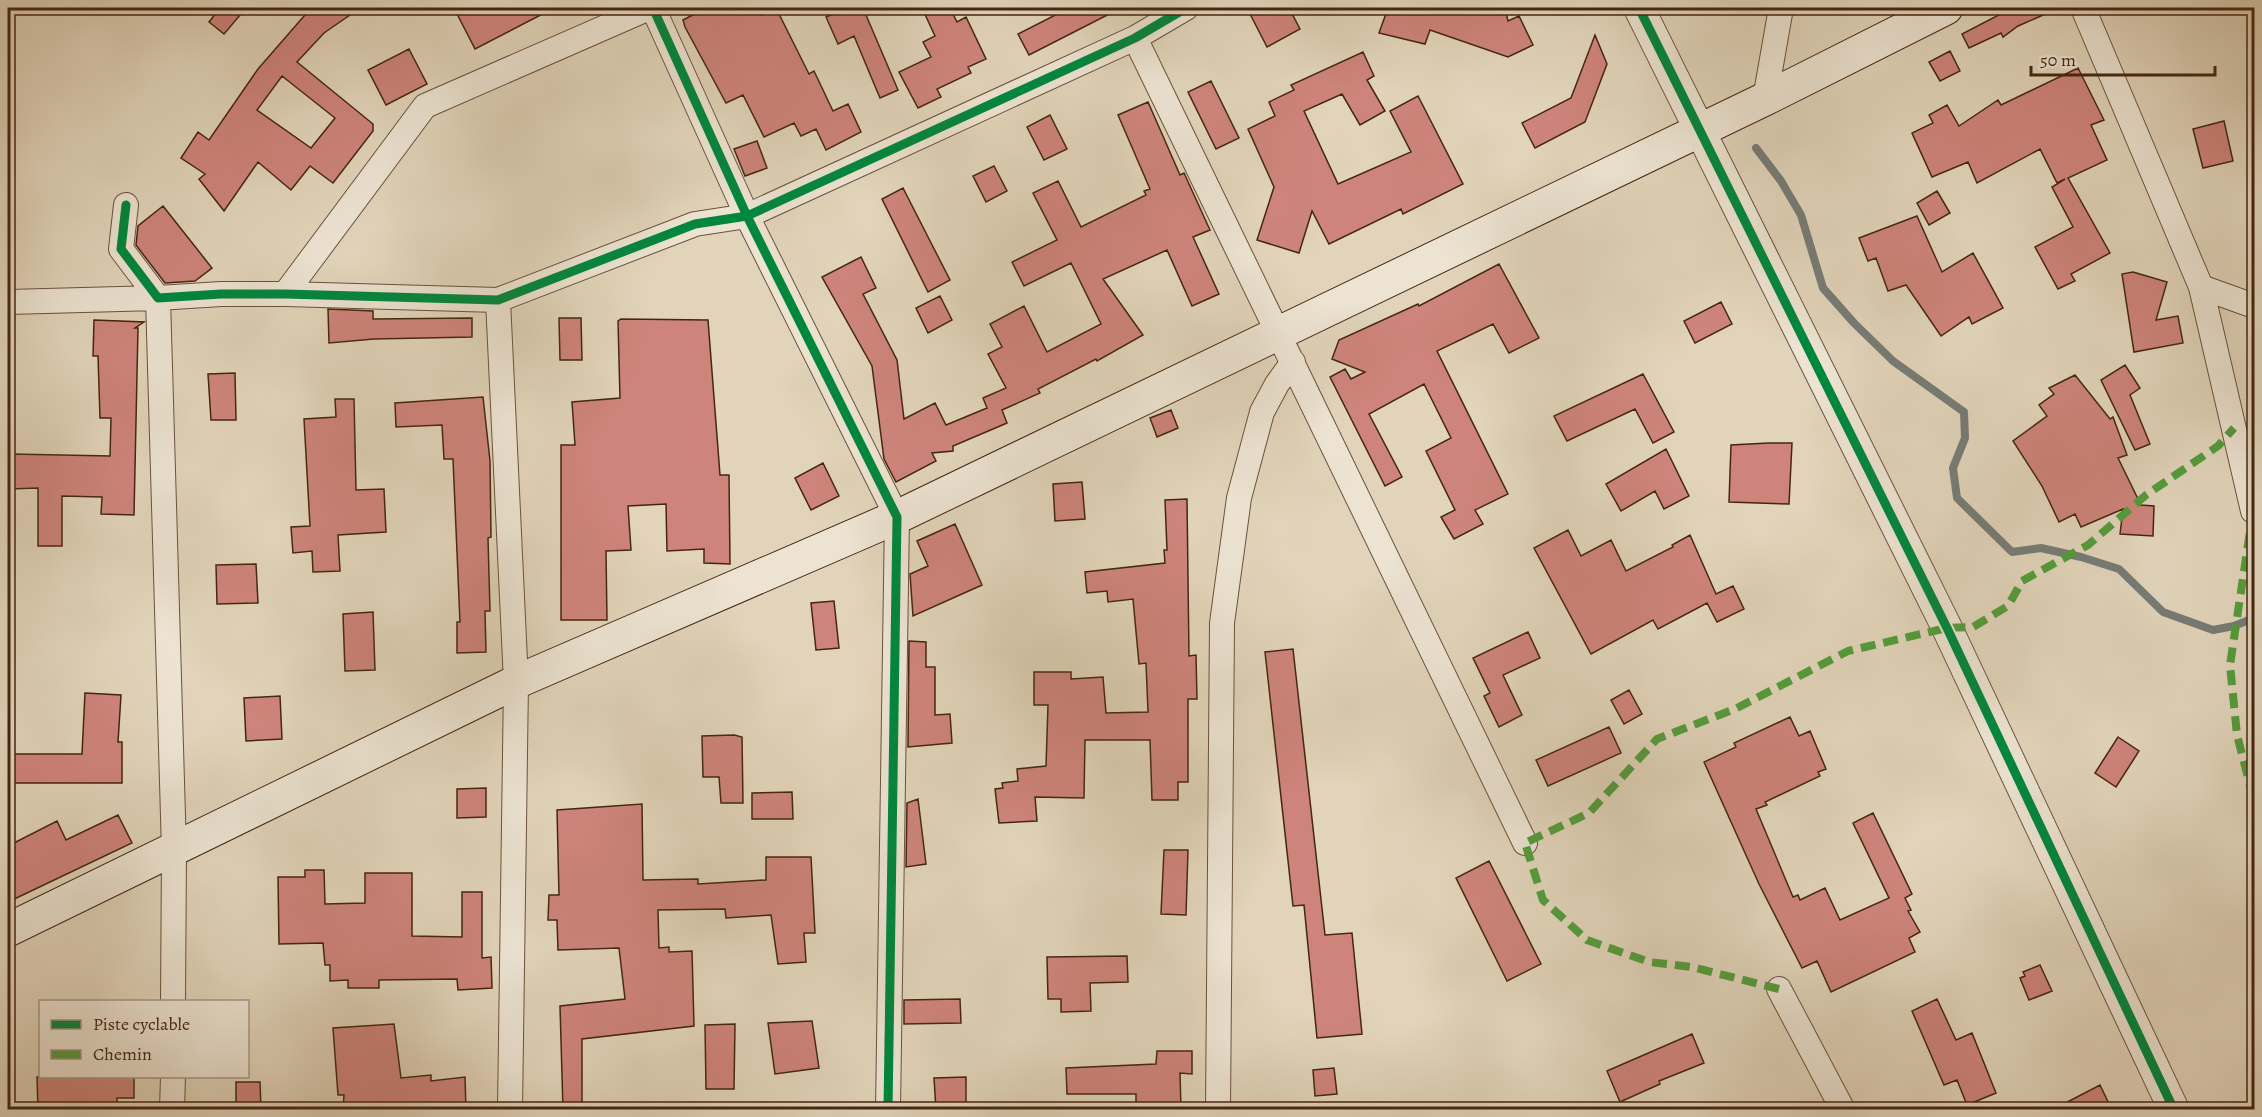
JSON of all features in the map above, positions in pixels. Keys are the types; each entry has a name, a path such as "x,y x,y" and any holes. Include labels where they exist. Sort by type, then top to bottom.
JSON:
{"main road":[{"path":"8,930 174,851 516,682 897,517 1765,99 1946,8"}],"street":[{"path":"285,294 425,106 651,8 747,216 897,517 888,1110"},
{"path":"8,302 221,294 498,300 695,224 747,216 1135,38 1186,8"},
{"path":"1639,8 1698,131 1947,628 2174,1110"},
{"path":"1765,99 1781,8"},
{"path":"2083,8 2201,286 2253,511"},
{"path":"1135,38 1526,843"},
{"path":"126,205 122,249 158,298 174,851 173,1000"},
{"path":"2201,286 2254,306"},
{"path":"498,300 516,682 510,1110"},
{"path":"1218,1110 1222,623 1239,498 1262,412 1277,384 1293,362"},
{"path":"1779,988 1843,1110"},
{"path":"172,1078 172,1110"}],"building":[{"path":"220,8 246,8 224,34 209,22"},
{"path":"311,8 360,8 324,33 297,62 373,124 373,131 333,183 310,166 291,190 258,162 224,211 199,179 205,174 181,158 198,132 209,140 258,69","holes":["282,76 335,118 311,148 257,110"]},
{"path":"454,8 554,8 475,49"},
{"path":"706,8 758,8 761,15 776,8 809,74 814,71 833,111 848,104 861,132 826,150 816,129 801,136 794,123 764,137 743,95 726,103 685,27 683,20"},
{"path":"847,8 863,8 898,90 880,98 854,36 838,44 826,17"},
{"path":"922,8 950,8 957,22 966,17 986,59 968,67 971,73 937,89 941,97 918,108 899,72 931,57 923,42 935,36"},
{"path":"1069,8 1121,8 1029,55 1018,34"},
{"path":"1247,8 1289,8 1300,29 1267,47"},
{"path":"1388,8 1505,8 1508,21 1519,16 1533,45 1508,57 1430,30 1425,44 1379,33"},
{"path":"2012,8 2059,8 2018,26 2003,37 2001,33 1969,48 1962,34"},
{"path":"1595,35 1607,64 1585,122 1535,148 1522,123 1571,98"},
{"path":"409,49 427,84 386,105 368,70"},
{"path":"1950,51 1960,71 1940,81 1929,62"},
{"path":"1363,52 1374,76 1367,80 1385,111 1360,125 1342,94 1304,111 1338,184 1411,152 1390,111 1418,96 1463,184 1403,214 1401,209 1329,244 1312,211 1299,253 1257,240 1274,187 1248,129 1275,116 1269,102 1294,90 1291,85"},
{"path":"2078,68 2104,120 2091,125 2107,160 2068,178 2110,253 2071,274 2075,281 2058,289 2035,247 2073,227 2052,187 2065,179 2057,183 2040,149 1977,183 1968,162 1932,177 1912,133 1933,123 1929,115 1947,105 1959,126 1998,100 2001,105"},
{"path":"1211,81 1239,138 1216,149 1188,92"},
{"path":"1148,102 1180,175 1184,173 1210,230 1193,237 1219,294 1192,306 1167,250 1103,279 1143,335 1097,361 1096,359 1038,389 1040,393 1002,410 1007,423 953,446 953,451 932,453 936,461 896,482 884,459 872,366 822,277 861,257 876,288 863,294 897,360 904,419 935,403 946,425 987,408 983,398 1006,388 988,354 1002,347 990,324 1024,306 1047,352 1101,324 1071,263 1024,286 1012,262 1057,240 1033,193 1058,181 1081,227 1146,195 1144,191 1150,189 1118,115"},
{"path":"1050,115 1067,149 1044,160 1027,127"},
{"path":"2224,121 2233,161 2203,168 2193,129"},
{"path":"757,141 767,168 745,176 734,149"},
{"path":"994,166 1007,191 986,202 973,176"},
{"path":"903,188 950,280 928,292 882,199"},
{"path":"1937,191 1950,213 1929,225 1917,203"},
{"path":"163,206 212,268 195,281 165,283 136,245 138,226"},
{"path":"1917,216 1942,272 1973,253 2003,308 1972,324 1969,317 1941,336 1906,285 1888,291 1876,258 1868,261 1859,238"},
{"path":"1499,264 1539,338 1509,353 1493,324 1437,351 1508,494 1475,510 1483,524 1454,539 1441,517 1455,510 1426,451 1451,438 1424,384 1369,414 1402,477 1385,486 1330,377 1345,369 1351,379 1365,372 1332,359 1339,340 1418,304 1419,306"},
{"path":"2133,272 2167,282 2156,320 2178,316 2183,343 2134,352 2122,274"},
{"path":"940,296 952,320 928,333 916,308"},
{"path":"1721,302 1732,324 1695,343 1684,321"},
{"path":"328,309 373,311 373,319 472,318 472,337 374,339 329,343"},
{"path":"559,318 581,318 582,360 560,360"},
{"path":"621,319 708,320 720,475 729,475 730,564 704,563 704,549 667,551 666,504 628,506 631,550 606,551 607,620 561,620 561,445 575,445 572,402 620,398 618,321"},
{"path":"94,320 144,322 135,328 138,328 134,515 101,514 102,497 62,496 62,546 38,546 38,488 8,489 8,467 12,467 12,454 110,456 111,418 100,418 98,356 93,356"},
{"path":"2125,365 2140,388 2130,395 2150,444 2135,450 2101,380"},
{"path":"235,373 236,420 211,420 208,374"},
{"path":"1643,374 1674,432 1653,443 1635,409 1567,441 1554,416"},
{"path":"2075,375 2110,419 2113,417 2127,455 2118,458 2141,505 2154,506 2153,536 2120,534 2123,509 2081,527 2075,514 2059,522 2042,486 2013,441 2047,416 2039,405 2054,394 2049,388"},
{"path":"483,397 490,461 491,537 488,538 490,611 485,611 486,652 457,653 457,622 460,622 453,459 444,459 442,425 396,427 395,403"},
{"path":"335,399 354,399 356,490 384,489 386,532 338,535 340,571 313,572 312,551 293,553 291,527 310,526 304,419 336,417"},
{"path":"1171,410 1178,428 1157,437 1150,418"},
{"path":"1792,443 1789,504 1729,502 1731,445"},
{"path":"1666,449 1689,496 1664,509 1655,491 1621,511 1606,484"},
{"path":"823,463 839,496 811,510 795,478"},
{"path":"1082,482 1085,519 1055,521 1053,484"},
{"path":"1187,499 1189,656 1196,655 1197,699 1188,699 1188,782 1178,782 1178,800 1152,800 1150,740 1085,740 1084,798 1035,797 1037,821 999,823 995,789 1003,788 1002,783 1018,781 1017,769 1046,766 1048,705 1034,705 1034,672 1071,672 1071,679 1103,677 1106,713 1148,712 1146,663 1139,664 1133,599 1108,602 1107,591 1087,593 1085,572 1165,563 1164,550 1167,550 1165,500"},
{"path":"955,524 982,585 913,616 910,574 928,566 917,541"},
{"path":"1568,530 1581,556 1611,540 1626,571 1673,547 1672,545 1690,535 1716,594 1733,586 1744,609 1717,622 1707,603 1658,629 1653,620 1591,654 1534,548"},
{"path":"256,564 258,603 217,604 216,565"},
{"path":"834,601 839,648 816,650 811,603"},
{"path":"373,612 375,670 345,671 343,614"},
{"path":"1528,632 1540,658 1503,675 1522,715 1499,727 1484,696 1490,693 1473,658"},
{"path":"909,641 926,642 926,667 935,667 935,715 950,714 952,743 908,747"},
{"path":"1293,649 1325,935 1352,933 1362,1034 1317,1038 1304,905 1293,906 1265,652"},
{"path":"1629,690 1642,714 1624,724 1611,700"},
{"path":"85,693 121,695 118,742 122,742 122,783 8,783 8,754 82,754"},
{"path":"280,696 282,739 246,741 244,698"},
{"path":"1790,717 1799,736 1810,731 1826,769 1818,772 1820,776 1765,802 1767,805 1756,809 1793,897 1798,895 1800,900 1825,888 1840,920 1889,898 1853,823 1873,813 1912,894 1905,898 1911,910 1908,911 1920,932 1909,938 1915,952 1831,992 1817,961 1802,968 1759,884 1704,762 1736,747 1734,743"},
{"path":"1609,727 1621,753 1548,786 1536,760"},
{"path":"702,736 742,737 743,803 721,803 719,777 703,777"},
{"path":"2118,737 2139,751 2116,787 2095,773"},
{"path":"486,788 486,817 457,818 457,789"},
{"path":"792,792 793,819 752,819 752,793"},
{"path":"918,799 926,864 906,867 907,803"},
{"path":"642,804 643,880 698,879 698,884 766,880 766,857 811,857 815,933 804,933 806,962 778,964 771,915 726,918 725,909 658,910 659,948 669,947 669,952 692,951 694,1026 582,1039 582,1110 563,1110 560,1006 625,999 619,948 558,950 557,920 548,920 549,895 559,895 557,810"},
{"path":"118,815 132,843 8,902 8,846 57,821 66,840"},
{"path":"1164,850 1188,850 1186,915 1161,914"},
{"path":"1489,861 1541,964 1507,981 1456,878"},
{"path":"305,870 324,870 325,904 365,903 365,873 412,873 412,936 462,937 462,892 482,892 482,958 491,957 492,988 458,990 457,979 379,980 379,988 348,988 348,980 330,981 330,965 325,965 323,943 279,944 278,877 305,877"},
{"path":"1127,956 1128,982 1090,983 1091,1011 1061,1012 1061,999 1048,999 1047,957"},
{"path":"2040,965 2052,991 2029,1000 2020,978 2025,976 2023,972"},
{"path":"960,999 961,1023 904,1024 904,1000"},
{"path":"1937,999 1956,1040 1972,1033 1996,1093 1967,1105 1957,1080 1944,1085 1912,1011"},
{"path":"812,1021 819,1068 775,1074 768,1023"},
{"path":"394,1024 401,1078 431,1075 431,1081 465,1077 466,1110 343,1110 344,1095 338,1095 333,1028"},
{"path":"735,1024 734,1089 706,1089 705,1025"},
{"path":"1692,1034 1704,1063 1659,1081 1660,1084 1620,1102 1607,1071"},
{"path":"1157,1051 1192,1051 1192,1074 1180,1073 1181,1110 1136,1110 1136,1094 1067,1094 1066,1068 1156,1064"},
{"path":"1334,1068 1337,1094 1315,1096 1313,1070"},
{"path":"37,1077 134,1078 134,1098 117,1098 117,1110 38,1110"},
{"path":"966,1077 966,1110 936,1110 934,1078"},
{"path":"236,1082 260,1082 261,1110 236,1110"},
{"path":"2100,1085 2112,1110 2052,1110"}],"waterway":[{"path":"1756,148 1781,181 1801,215 1823,288 1854,323 1893,361 1964,412 1965,438 1953,468 1957,498 2012,552 2041,548 2119,569 2163,612 2213,630 2234,626 2254,618"}],"marked path":[{"path":"1779,989 1692,967 1649,962 1587,940 1543,900 1525,843 1589,813 1657,739 1735,709 1848,651 1947,628 1973,627 2008,606 2022,581 2088,545 2146,495 2218,446 2234,428"},
{"path":"2253,511 2230,665 2237,735 2254,801"}],"cycle path":[{"path":"653,8 747,216 897,517 888,1110"},
{"path":"126,205 121,249 158,298 221,294 285,294 498,300 695,224 747,216 1135,38 1186,8"},
{"path":"1639,8 1947,628 2174,1110"}]}
